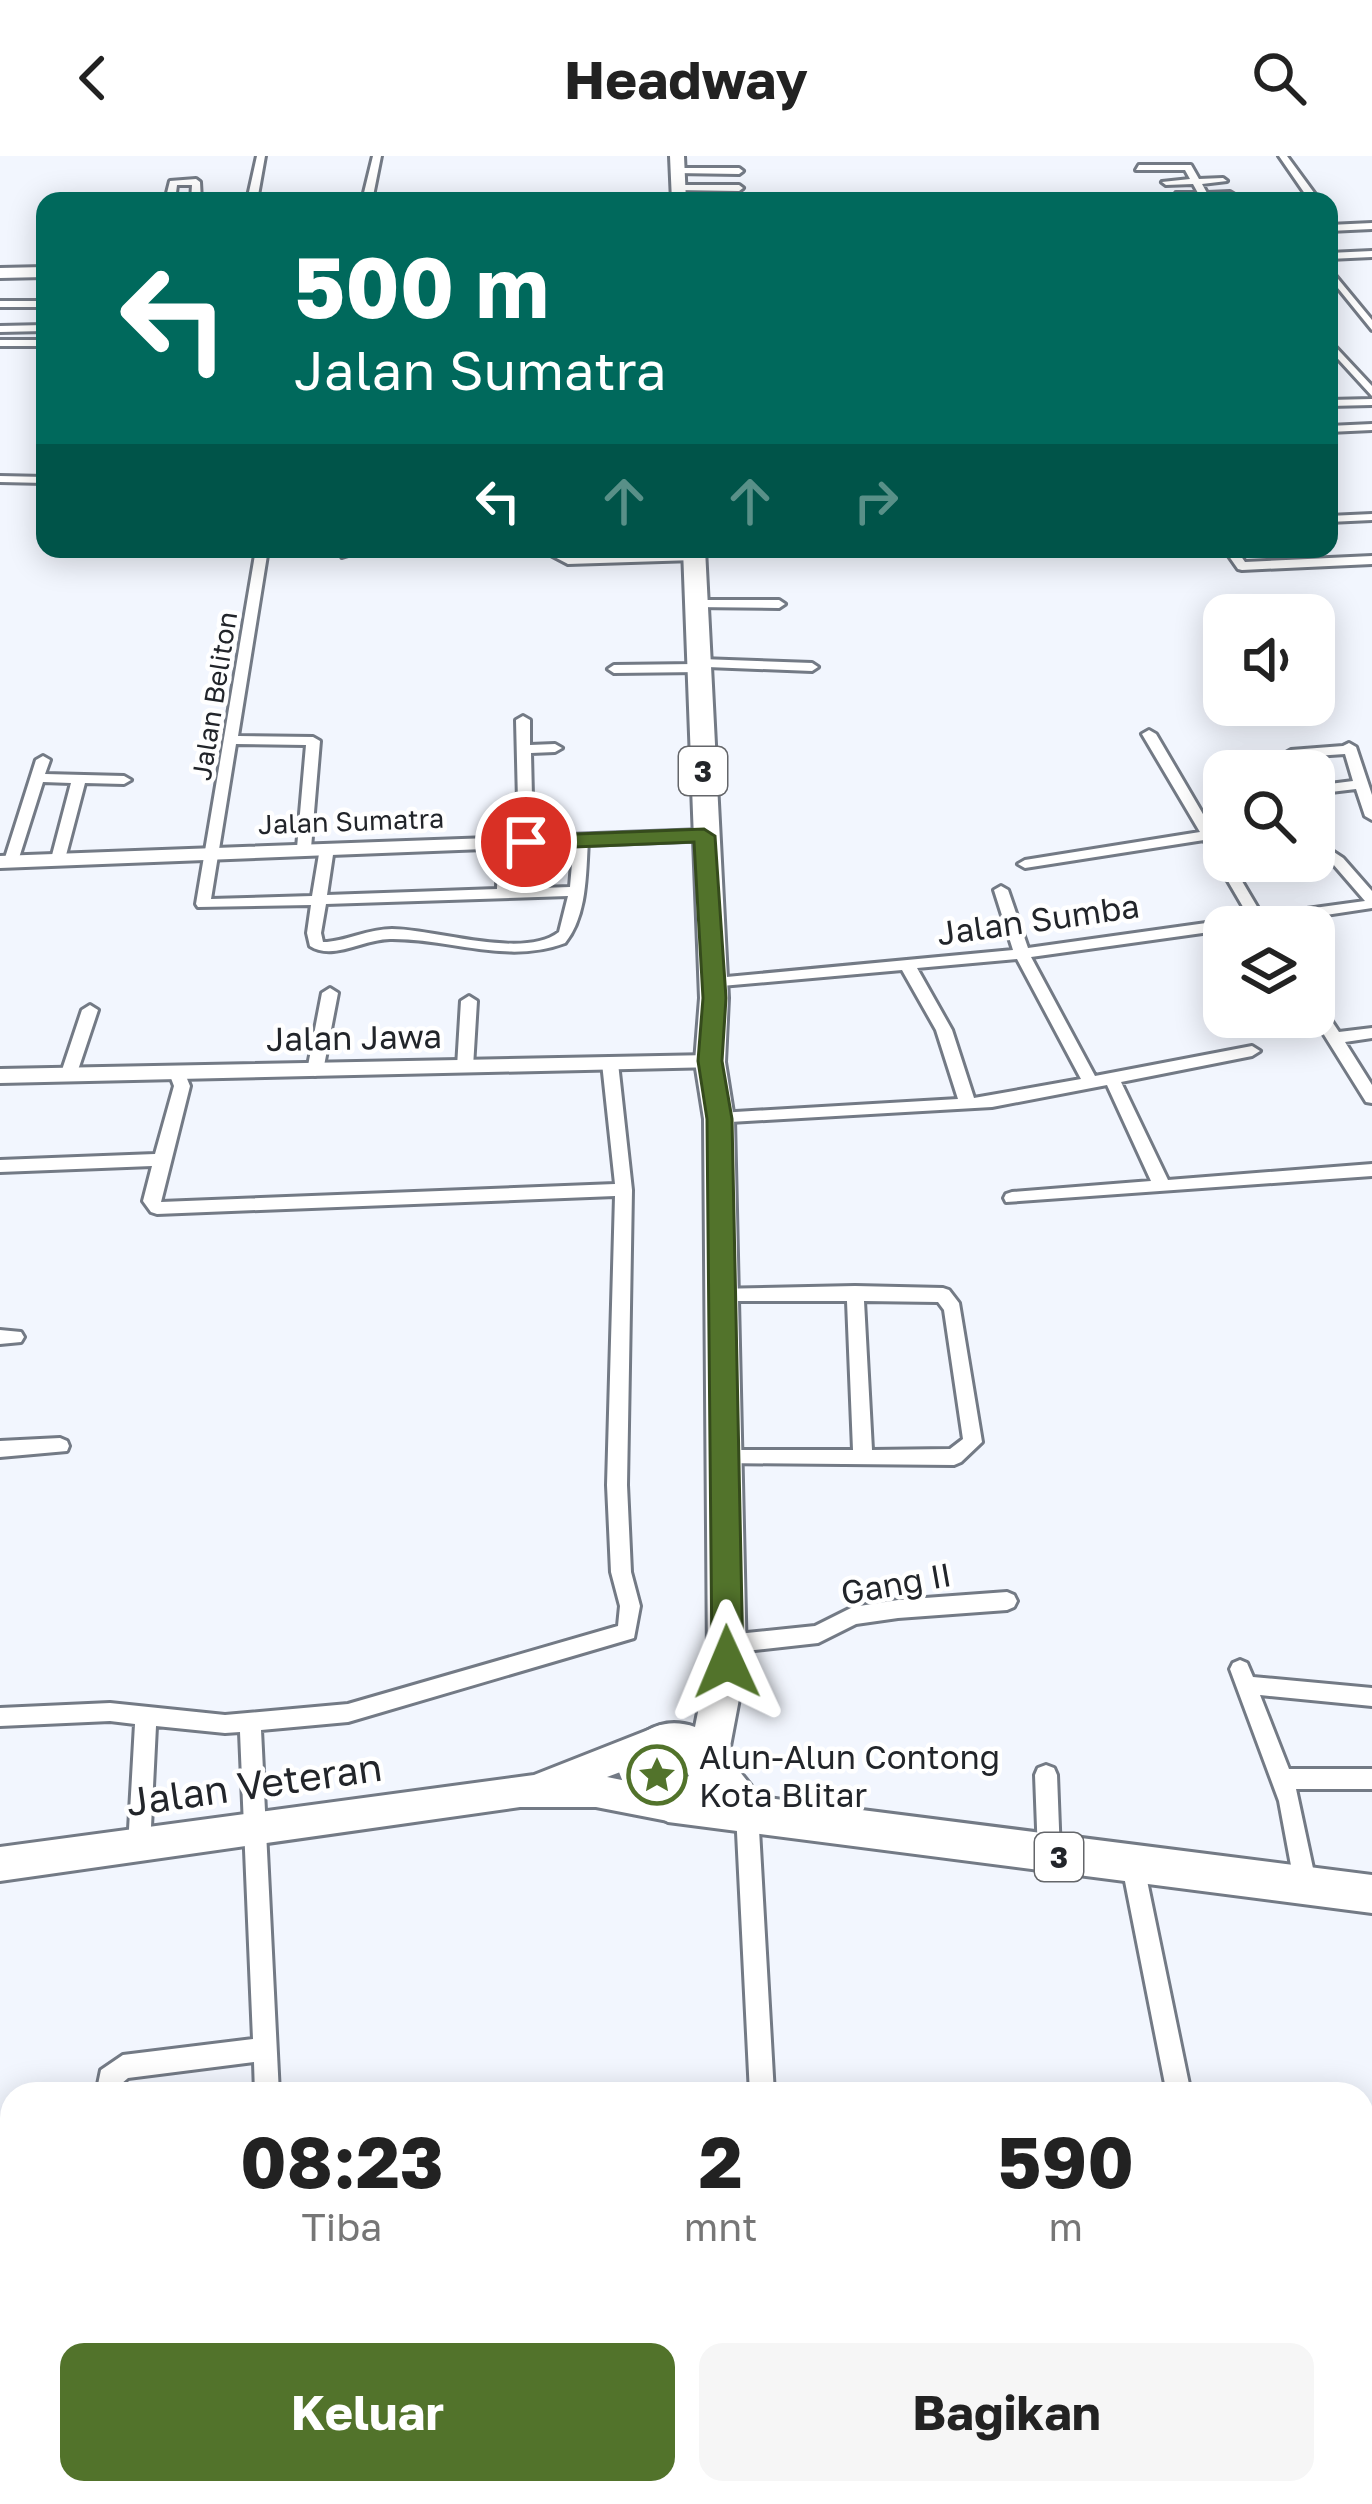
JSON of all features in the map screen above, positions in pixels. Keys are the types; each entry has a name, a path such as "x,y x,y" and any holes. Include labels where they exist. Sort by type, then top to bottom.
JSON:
{"highway":[{"path":"0,273 36,272"},
{"name":"3","path":"668,1804 698,1796 709,1779 727,1653 719,1119 710,1061 713,991 694,558"},
{"path":"668,1804 647,1794 638,1774 643,1754 697,1714 727,1653"},
{"path":"661,1741 694,1744 747,1812"},
{"name":"3","path":"668,1804 1372,1894"}],"main road":[{"name":"Jalan Sumatra","path":"6,862 704,836"},
{"name":"Jalan Veteran","path":"520,1791 661,1741"},
{"name":"Jalan Veteran","path":"0,1864 520,1791 596,1791 668,1804"}],"street":[{"path":"254,192 261,156"},
{"path":"369,192 377,156"},
{"path":"1181,156 1202,192"},
{"path":"1283,156 1309,192"},
{"path":"678,164 739,171"},
{"path":"1139,168 1188,167"},
{"path":"1166,182 1223,181"},
{"path":"705,192 739,188"},
{"path":"1338,226 1372,226"},
{"path":"1338,256 1372,254"},
{"path":"1338,283 1372,327"},
{"path":"0,304 36,304"},
{"path":"0,328 36,328"},
{"path":"0,344 36,343"},
{"path":"1338,353 1372,398 1338,402"},
{"path":"1338,376 1372,374"},
{"path":"1338,429 1372,427"},
{"path":"0,479 36,480"},
{"path":"1338,519 1371,519"},
{"name":"Jalan Beliton","path":"260,558 205,904 317,901"},
{"path":"564,558 600,558"},
{"path":"1239,558 1246,566 1372,560"},
{"path":"696,604 779,604"},
{"path":"614,669 812,667"},
{"path":"504,892 526,749 524,720"},
{"path":"1149,734 1248,906"},
{"path":"230,740 313,741 317,946 389,934 526,945 562,938 576,891 581,840"},
{"path":"526,749 555,748"},
{"path":"1330,750 1349,748 1372,816"},
{"path":"6,862 43,760"},
{"path":"38,778 124,780"},
{"path":"58,859 79,779"},
{"path":"1335,787 1358,784"},
{"path":"1025,864 1202,832"},
{"path":"1335,859 1372,902"},
{"path":"1001,890 1027,962 1091,1083"},
{"path":"317,901 576,891"},
{"name":"Jalan Sumba","path":"1335,909 1372,902"},
{"name":"Jalan Sumba","path":"713,991 908,966 1027,962 1203,932"},
{"path":"908,966 944,1030 968,1104"},
{"path":"315,1071 330,993"},
{"path":"465,1067 469,1001"},
{"path":"68,1076 90,1010"},
{"path":"1372,1033 1336,1038 1372,1098"},
{"path":"719,1119 968,1104 1252,1051"},
{"name":"Jalan Jawa","path":"0,1076 710,1061"},
{"path":"0,1717 110,1712 146,1722 251,1731 378,1708 627,1632 630,1606 621,1572 616,1485 624,1190 610,1063"},
{"path":"177,1073 182,1086 151,1201 157,1208 624,1190"},
{"path":"1112,1079 1161,1184"},
{"path":"0,1166 159,1160"},
{"path":"1012,1198 1372,1170"},
{"path":"855,1293 863,1457"},
{"path":"720,1294 932,1293 950,1300 974,1442 954,1457 726,1458"},
{"path":"0,1449 60,1446"},
{"name":"Gang II","path":"727,1653 818,1634 875,1613 1006,1601"},
{"path":"1306,1887 1283,1780 1243,1677 1372,1697"},
{"path":"139,1847 146,1722"},
{"path":"251,1731 266,2082"},
{"path":"1046,1775 1049,1856"},
{"path":"1283,1780 1372,1779"},
{"path":"747,1812 761,2082"},
{"path":"1133,1866 1177,2082"},
{"path":"109,2082 123,2067 265,2049"}],"place":[{"name":"Alun-Alun Contong Kota Blitar","path":"657,1775"}],"route":[{"path":"526,842 704,836 714,998 710,1061 719,1119 727,1662"}]}
